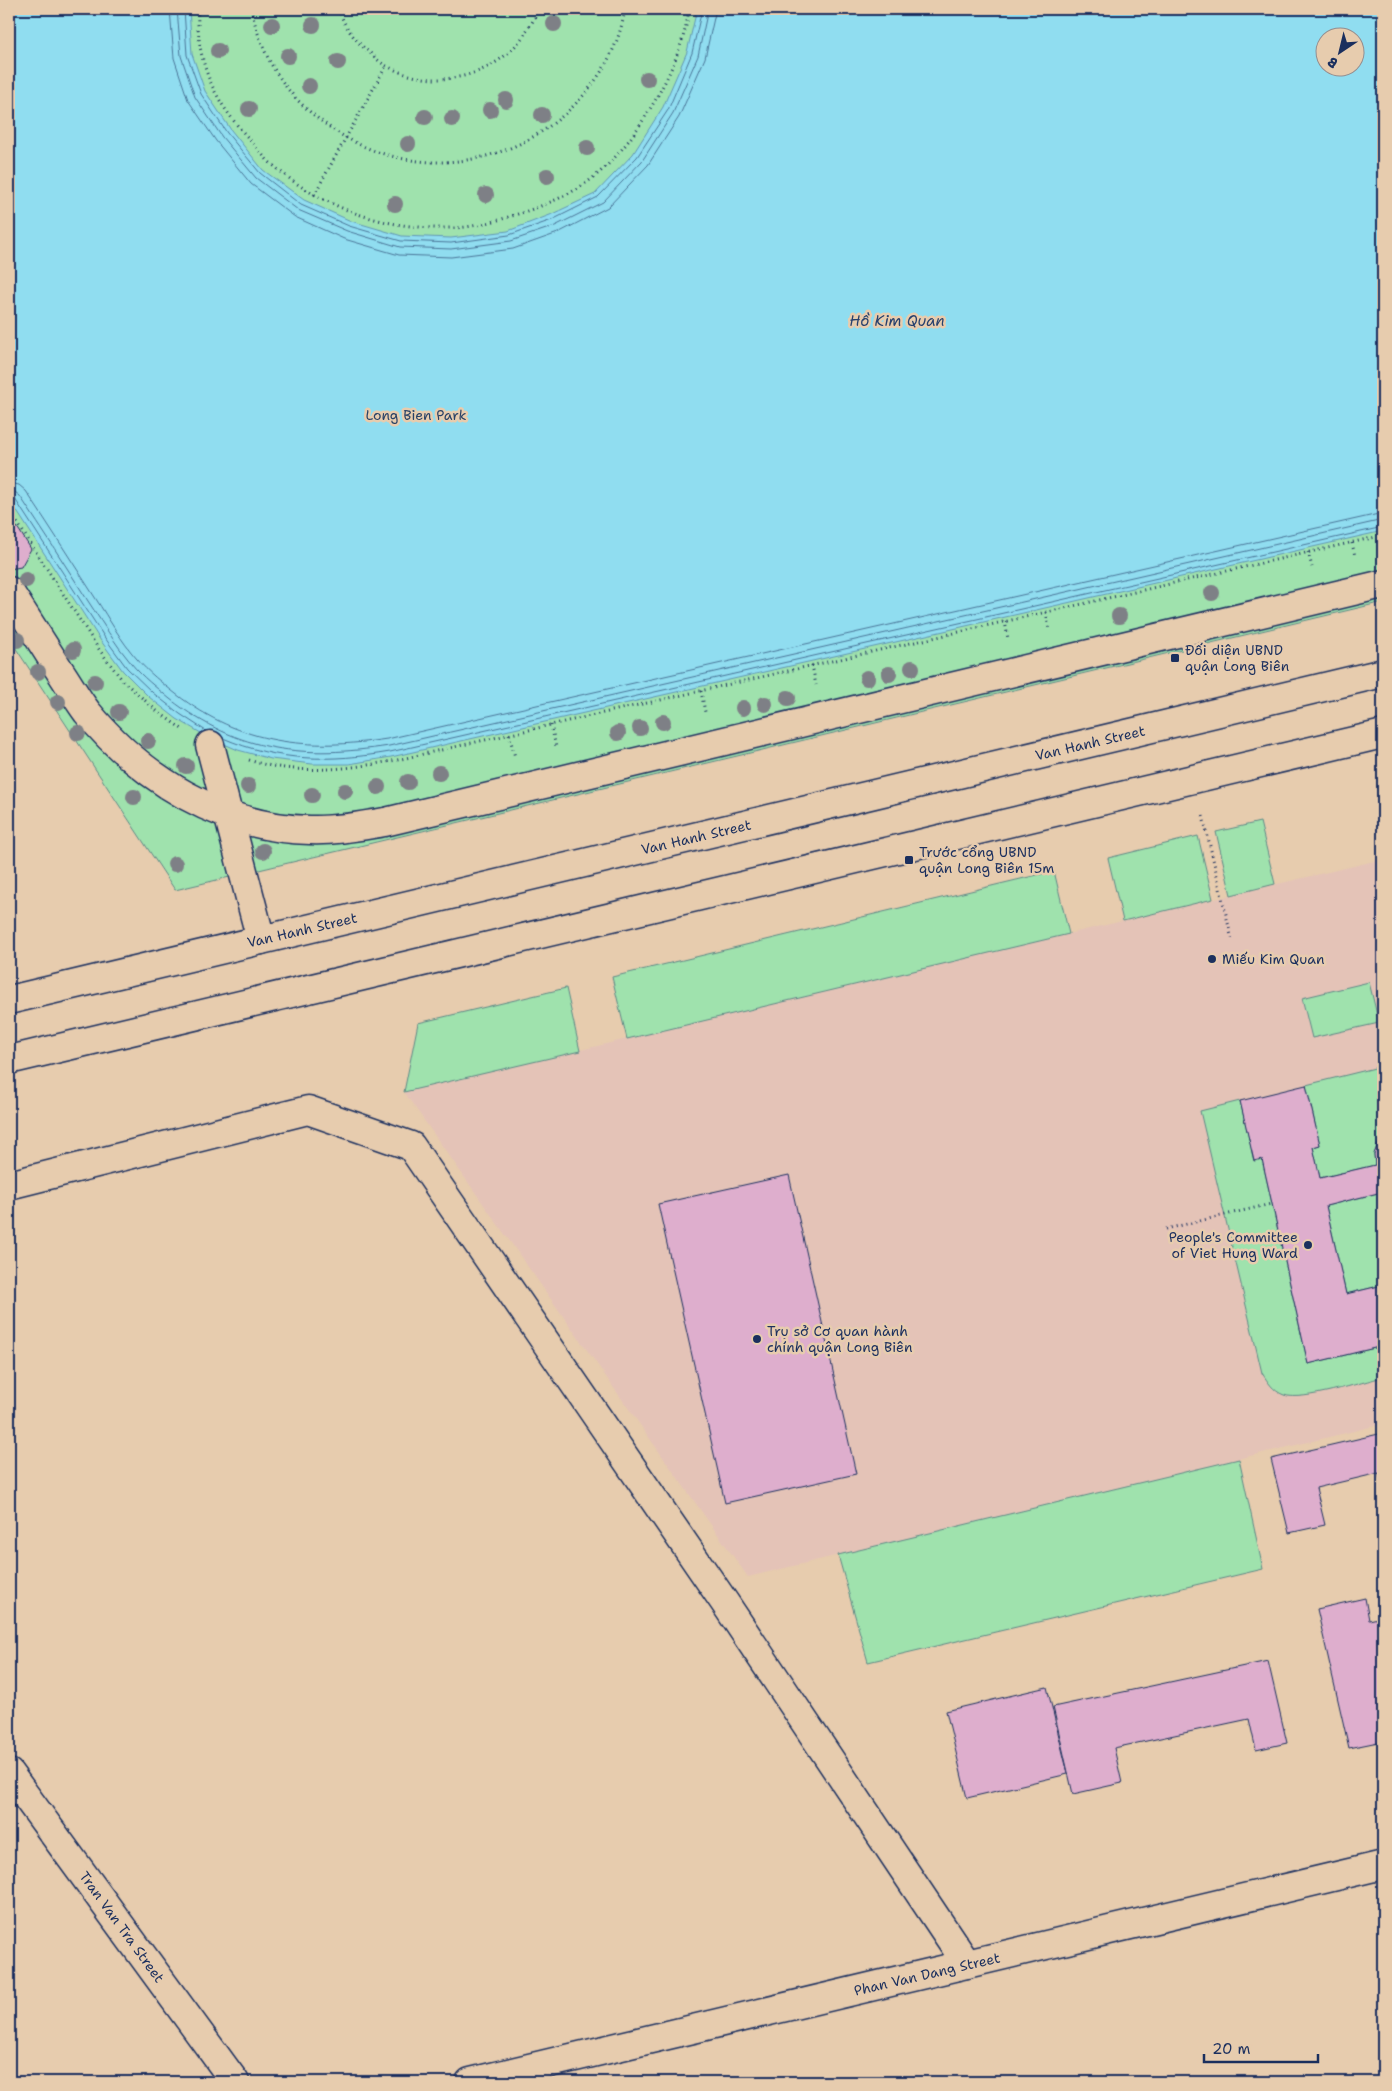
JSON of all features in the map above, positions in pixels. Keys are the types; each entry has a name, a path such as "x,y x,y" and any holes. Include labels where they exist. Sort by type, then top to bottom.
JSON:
{"street":[{"path":"9,591 86,710 113,742 142,767 177,791 229,815 273,826 310,830 346,828 385,822 1383,584"},
{"name":"Van Hanh Street","path":"9,1000 1383,673"},
{"path":"9,1060 1383,734"},
{"path":"210,745 261,940"},
{"path":"9,1185 308,1110 411,1146 725,1603 967,1964"},
{"name":"Tran Van Tra Street","path":"9,1773 235,2082"},
{"name":"Phan Van Dang Street","path":"470,2082 1383,1865"}],"path":[{"path":"198,9 202,62 216,95 243,132 273,166 314,195 353,213 400,226 452,228 504,219 548,204 586,183 623,149 648,113 671,71 688,20 689,9"},
{"path":"251,9 259,40 280,79 309,112 346,139 385,156 428,163 472,160 514,148 552,126 584,96 608,62 623,22 625,9"},
{"path":"339,9 341,16 359,44 386,66 418,78 454,79 489,68 517,46 537,15 538,9"},
{"path":"314,195 386,66"},
{"path":"9,510 98,648 123,682 164,716 190,735 224,752 257,763 290,769 324,770 359,767 1376,537"},
{"path":"1203,816 1232,940"},
{"path":"1166,1229 1272,1204"}],"shaded area":[{"path":"1383,859 1383,1424 748,1577 404,1092"}],"green space":[{"name":"Hồ Kim Quan","path":"9,9 1383,9 1383,602 175,890 9,638"},
{"path":"1260,822 1275,884 1231,895 1216,832"},
{"path":"1198,836 1213,899 1123,921 1108,858"},
{"path":"1054,871 1069,934 627,1039 612,977"},
{"path":"1369,982 1379,1023 1312,1038 1302,998"},
{"path":"566,988 580,1051 404,1092 418,1023"},
{"path":"1383,1066 1383,1132 1374,1154 1375,1165 1320,1178 1313,1147 1320,1145 1306,1085"},
{"path":"1240,1101 1254,1160 1262,1159 1308,1364 1383,1346 1383,1377 1318,1394 1293,1396 1284,1395 1277,1391 1262,1373 1200,1111"},
{"path":"1382,1192 1383,1285 1346,1294 1326,1206"},
{"path":"1239,1459 1263,1569 868,1662 838,1555"}],"water":[{"name":"Hồ Kim Quan","path":"9,9 189,9 192,54 205,91 231,130 263,170 304,200 351,221 402,236 451,238 508,231 550,215 595,194 633,154 663,107 687,52 697,9 1383,9 1383,531 391,757 349,764 312,764 271,759 238,750 206,736 177,719 149,697 123,671 101,641 9,499"}],"building":[{"path":"9,527 17,527 31,549 21,567 9,569"},
{"name":"People's Committee of Viet Hung Ward","path":"1306,1085 1320,1145 1313,1147 1320,1178 1375,1165 1374,1154 1383,1132 1383,1193 1326,1206 1346,1294 1383,1285 1383,1346 1308,1364 1262,1159 1254,1161 1240,1101"},
{"name":"Trụ sở Cơ quan hành chính quận Long Biên","path":"789,1175 856,1474 725,1503 658,1204"},
{"path":"1383,1433 1383,1490 1379,1473 1316,1488 1325,1525 1289,1533 1271,1459"},
{"path":"1365,1598 1369,1620 1383,1617 1383,1741 1349,1748 1317,1609"},
{"path":"1268,1661 1287,1743 1256,1750 1249,1719 1114,1748 1122,1783 1073,1794 1053,1707"},
{"path":"1047,1687 1068,1774 967,1798 946,1711"}],"place":[{"name":"Đối diện UBND quận Long Biên","path":"1175,658"},
{"name":"Trước cổng UBND quận Long Biên 15m","path":"909,860"},
{"name":"Miếu Kim Quan","path":"1212,959"},
{"name":"People's Committee of Viet Hung Ward","path":"1308,1245"},
{"name":"Trụ sở Cơ quan hành chính quận Long Biên","path":"757,1339"}],"park label":[{"name":"Long Bien Park","path":"416,415"}]}
